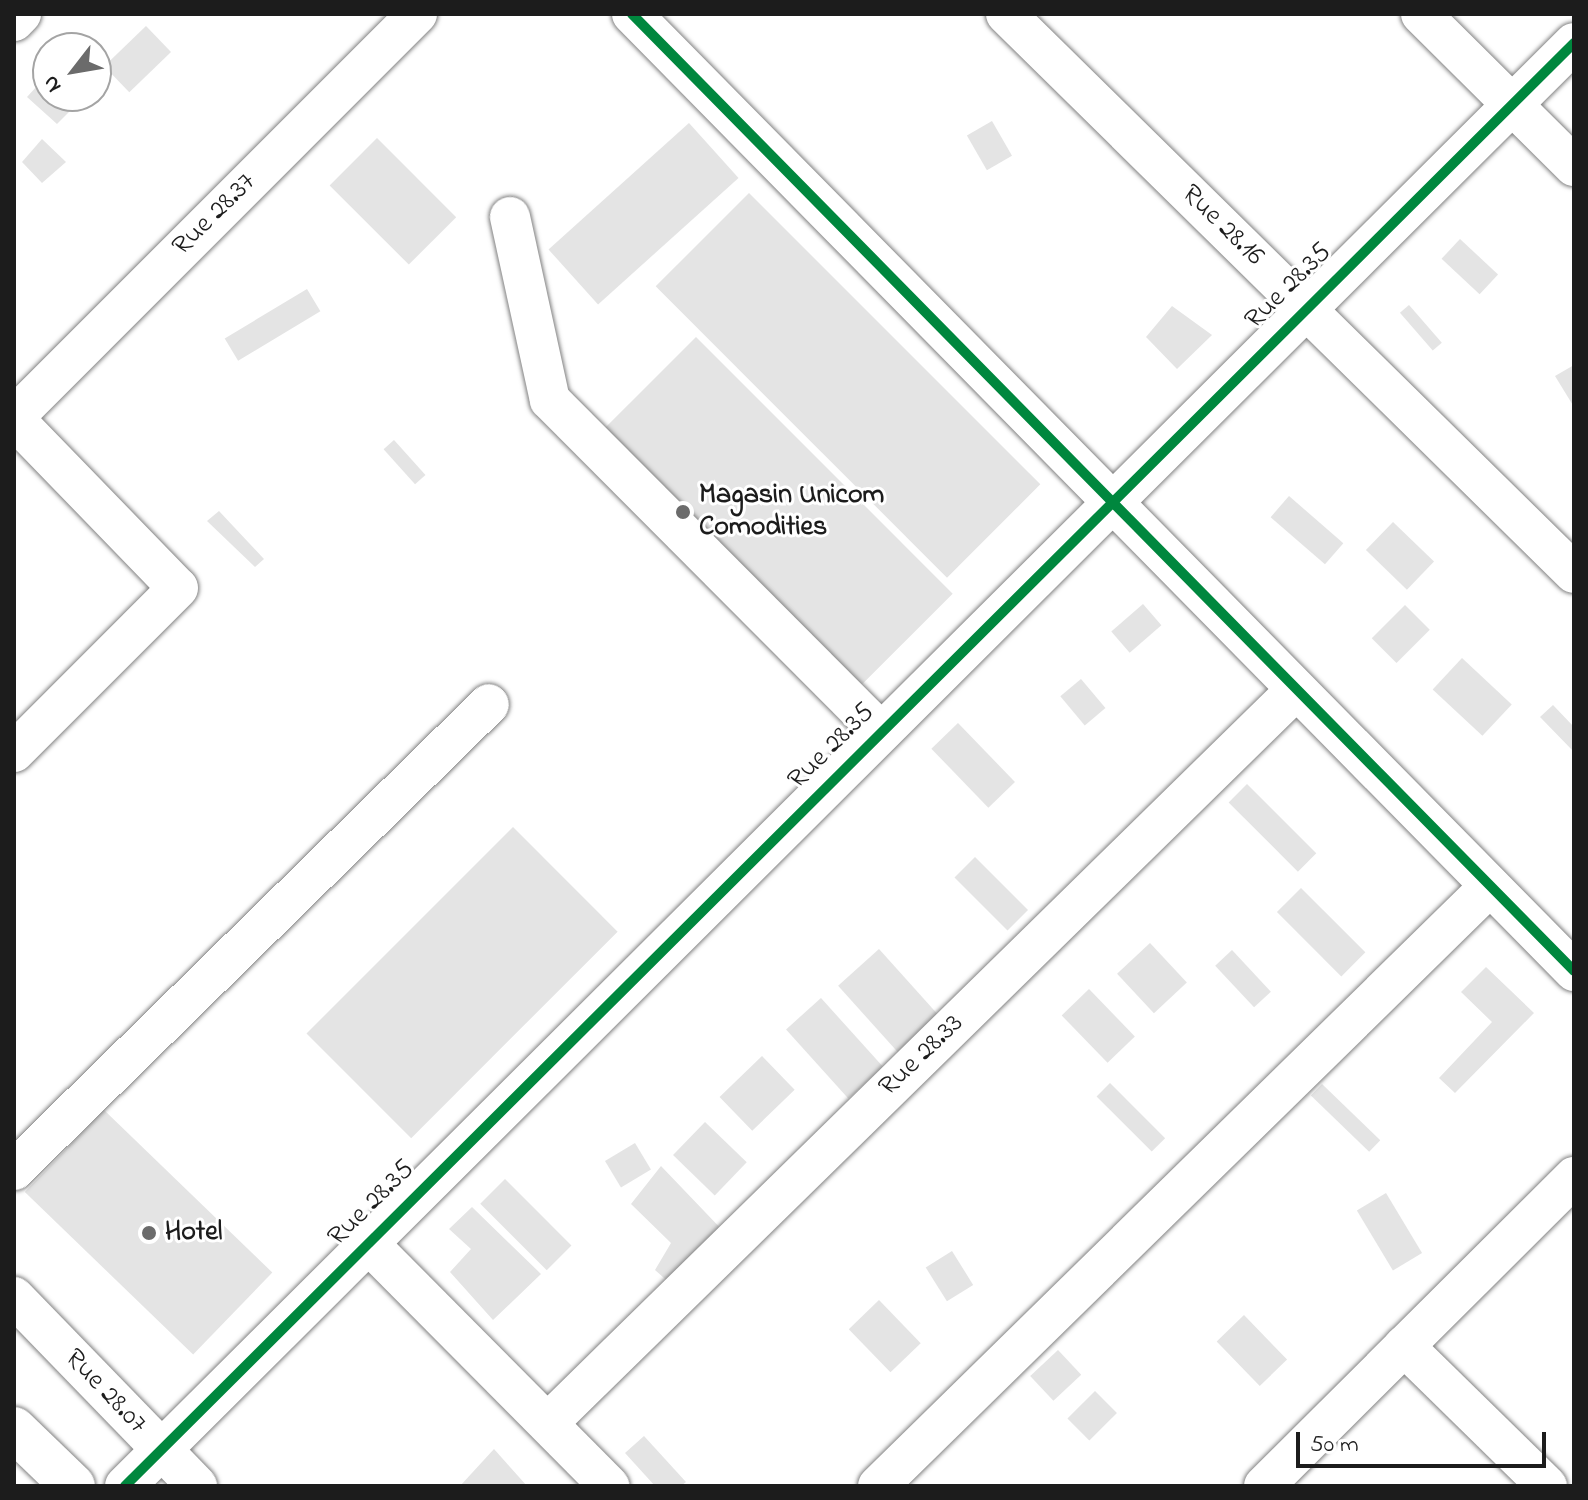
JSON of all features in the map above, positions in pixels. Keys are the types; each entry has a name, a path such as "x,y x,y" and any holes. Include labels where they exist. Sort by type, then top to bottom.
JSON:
{"highway":[{"path":"14,1429 73,1486"}],"street":[{"path":"14,21 21,14"},
{"name":"Rue 28.37","path":"14,418 417,14"},
{"path":"632,14 1295,691 1574,971"},
{"name":"Rue 28.16","path":"1006,14 1574,573"},
{"path":"1421,14 1574,166"},
{"name":"Rue 28.35","path":"125,1486 1304,305 1574,43"},
{"path":"510,217 550,400 881,732"},
{"path":"14,418 178,588 14,752"},
{"name":"Rue 28.33","path":"550,1421 1295,691"},
{"path":"14,1170 489,704"},
{"path":"878,1486 1490,886"},
{"path":"1264,1486 1574,1177"},
{"path":"367,1242 550,1421 609,1486"},
{"name":"Rue 28.07","path":"14,1297 197,1486"},
{"path":"1404,1346 1547,1486"}],"building":[{"path":"146,26 171,52 129,92 112,74 112,59"},
{"path":"44,112 69,112 57,124"},
{"path":"992,121 1012,156 987,170 967,136"},
{"path":"689,123 739,178 598,304 549,249"},
{"path":"377,138 456,217 409,265 330,185"},
{"path":"42,139 66,162 42,183 22,162"},
{"path":"749,193 1040,484 947,578 656,286"},
{"path":"1460,239 1498,274 1480,294 1442,259"},
{"path":"307,289 320,311 238,361 225,338"},
{"path":"1409,305 1442,343 1433,351 1400,313"},
{"path":"1172,306 1212,335 1177,369 1146,337"},
{"path":"696,337 953,594 854,692 598,435"},
{"path":"1574,365 1574,407 1555,376"},
{"path":"394,440 425,475 415,484 384,449"},
{"path":"1289,496 1343,543 1325,564 1271,517"},
{"path":"219,511 264,559 255,567 207,521"},
{"path":"1393,522 1434,562 1407,590 1366,550"},
{"path":"1143,604 1161,625 1130,653 1111,632"},
{"path":"1405,605 1430,630 1397,663 1372,638"},
{"path":"1462,658 1512,704 1482,736 1433,689"},
{"path":"1081,679 1105,708 1085,725 1060,696"},
{"path":"1553,705 1574,727 1574,752 1540,717"},
{"path":"958,723 1015,782 988,808 931,749"},
{"path":"1247,784 1316,853 1298,872 1229,802"},
{"path":"513,827 618,932 411,1138 307,1033"},
{"path":"975,857 1028,910 1008,931 954,878"},
{"path":"1301,888 1365,952 1341,976 1277,912"},
{"path":"1150,943 1187,982 1154,1013 1117,974"},
{"path":"879,949 939,1015 898,1052 838,986"},
{"path":"1232,950 1271,992 1254,1007 1215,966"},
{"path":"1486,967 1534,1013 1455,1093 1439,1078 1492,1022 1461,992"},
{"path":"1089,989 1135,1036 1108,1063 1062,1015"},
{"path":"821,998 883,1067 848,1099 786,1029"},
{"path":"762,1056 795,1090 752,1131 720,1097"},
{"path":"1110,1083 1165,1138 1152,1152 1097,1096"},
{"path":"1322,1084 1380,1140 1369,1152 1311,1096"},
{"name":"Hotel","path":"104,1110 272,1273 193,1355 25,1192"},
{"path":"705,1122 747,1162 715,1195 673,1155"},
{"path":"635,1143 651,1170 621,1188 605,1161"},
{"path":"661,1166 727,1235 673,1286 655,1270 671,1243 631,1204"},
{"path":"505,1179 571,1245 547,1270 480,1204"},
{"path":"1386,1193 1422,1253 1393,1271 1357,1211"},
{"path":"472,1207 541,1274 493,1320 450,1272 471,1249 449,1229"},
{"path":"952,1251 973,1285 947,1301 926,1267"},
{"path":"879,1300 921,1343 890,1372 849,1329"},
{"path":"1244,1315 1287,1360 1260,1386 1217,1341"},
{"path":"1058,1350 1081,1375 1053,1401 1030,1376"},
{"path":"1095,1391 1117,1413 1089,1440 1067,1419"},
{"path":"644,1436 686,1482 681,1486 655,1486 625,1453"},
{"path":"494,1449 527,1486 460,1486"}],"cycle path":[{"path":"632,14 1574,971"},
{"path":"125,1486 1574,43"}],"place":[{"name":"Magasin Unicom Comodities","path":"683,512"},
{"name":"Hotel","path":"149,1233"}]}
